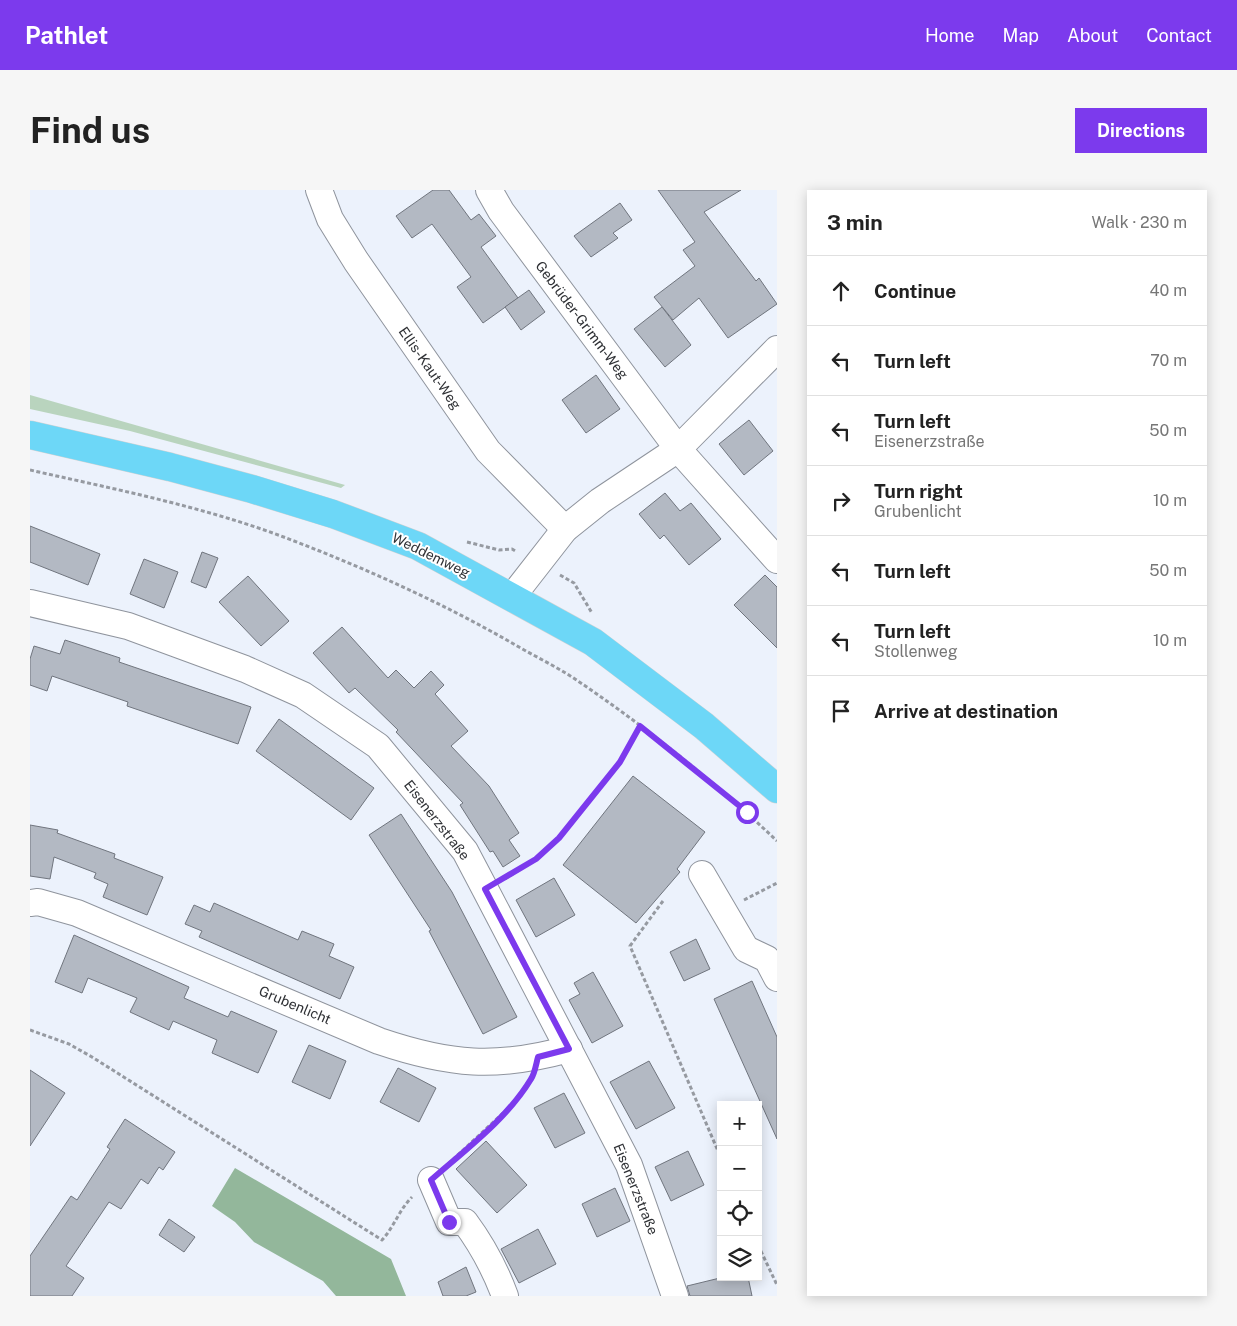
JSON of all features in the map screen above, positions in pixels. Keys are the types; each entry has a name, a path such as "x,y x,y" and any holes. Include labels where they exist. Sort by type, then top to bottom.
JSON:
{"main road":[{"name":"Weddemweg","path":"30,435 170,466 333,514 418,546 593,642 650,683 777,788"}],"street":[{"name":"Ellis-Kaut-Weg","path":"318,190 330,219 356,261 488,451 565,529"},
{"name":"Gebrüder-Grimm-Weg","path":"489,190 501,211 678,449 731,511 777,560"},
{"path":"512,596 565,529 600,501 678,449 777,350"},
{"name":"Eisenerzstraße","path":"30,603 128,626 245,669 303,695 378,746 465,852 485,889 629,1165 675,1296"},
{"path":"702,874 746,949 767,959 777,978"},
{"name":"Grubenlicht","path":"30,903 38,902 77,913 370,1038 417,1054 452,1060 490,1063 538,1057 569,1049"},
{"path":"431,1180 449,1222 465,1222 480,1243 498,1276 506,1296"}],"path":[{"path":"30,470 169,502 279,535 394,582 480,625 574,678 640,726 747,812 777,841"},
{"path":"485,889 536,859 559,838 623,757 640,726"},
{"path":"723,911 777,883"},
{"path":"663,901 630,946 717,1149"},
{"path":"30,1030 69,1044 92,1057 382,1240 394,1226 401,1210 410,1198 477,1139 515,1102 532,1078 538,1057"},
{"path":"762,1253 777,1285"}],"green space":[{"path":"30,395 345,485 341,488 130,431 30,409"},
{"path":"235,1168 391,1259 406,1296 336,1296 323,1281 254,1242 235,1222 212,1206"}],"building":[{"path":"433,190 449,190 471,220 479,214 496,236 481,247 518,298 483,323 457,287 471,277 432,224 412,238 396,216"},
{"path":"658,190 741,190 704,212 756,281 759,278 777,304 728,338 699,298 673,320 654,297 695,266 683,250 695,242"},
{"path":"620,203 632,220 613,233 618,238 591,257 574,236"},
{"path":"529,290 545,312 521,330 505,307"},
{"path":"662,307 691,345 665,367 634,329"},
{"path":"596,375 620,409 586,433 562,400"},
{"path":"749,420 773,451 744,475 719,444"},
{"path":"665,493 680,511 691,503 721,539 689,565 664,535 660,539 639,514"},
{"path":"30,526 100,554 88,585 30,562"},
{"path":"202,552 218,558 206,588 191,582"},
{"path":"144,559 178,572 164,608 130,594"},
{"path":"765,575 777,587 777,648 734,605"},
{"path":"248,576 289,621 261,646 219,602"},
{"path":"342,627 388,678 396,670 414,688 431,671 444,685 435,694 468,731 451,746 489,786 519,833 509,840 520,856 503,867 493,851 490,852 460,805 463,803 396,732 398,730 355,688 349,693 313,653"},
{"path":"65,640 120,658 119,662 251,707 238,744 127,706 128,702 52,676 47,691 30,685 30,659 34,646 60,654"},
{"path":"279,719 374,788 351,820 256,751"},
{"path":"633,776 705,832 677,869 680,872 636,923 563,865"},
{"path":"401,814 452,892 517,1017 483,1034 429,931 431,930 369,835"},
{"path":"30,825 58,830 57,833 115,854 114,858 163,877 147,915 103,897 108,884 94,878 96,873 54,857 50,879 30,876"},
{"path":"554,878 575,915 536,937 516,900"},
{"path":"214,903 298,940 302,931 334,944 329,956 354,967 340,999 199,937 202,931 185,924 194,905 210,912"},
{"path":"74,935 189,987 184,998 228,1017 231,1011 277,1031 258,1073 212,1053 217,1040 173,1021 169,1030 130,1012 137,998 88,978 82,993 55,982"},
{"path":"696,939 710,969 684,981 670,952"},
{"path":"593,972 623,1026 592,1043 569,1000 580,994 574,983"},
{"path":"752,981 777,1037 777,1139 762,1106 762,1101 760,1101 714,999"},
{"path":"309,1045 346,1061 330,1099 292,1082"},
{"path":"649,1061 675,1108 636,1129 610,1082"},
{"path":"398,1068 436,1088 419,1122 380,1102"},
{"path":"30,1070 65,1093 30,1146"},
{"path":"564,1093 585,1133 555,1148 534,1108"},
{"path":"125,1119 175,1152 163,1170 159,1167 148,1184 141,1179 121,1209 109,1202 66,1266 84,1278 72,1296 30,1296 30,1256 71,1196 77,1200 110,1149 107,1147"},
{"path":"486,1141 527,1185 497,1213 456,1169"},
{"path":"688,1151 704,1185 671,1201 655,1167"},
{"path":"615,1188 630,1221 597,1237 582,1204"},
{"path":"169,1219 195,1237 184,1252 159,1235"},
{"path":"538,1229 556,1264 519,1283 501,1249"},
{"path":"466,1267 476,1292 466,1296 443,1296 438,1282"},
{"path":"717,1279 717,1281 749,1281 752,1296 690,1296 687,1286"}],"route":[{"path":"449,1222 431,1180 515,1102 532,1078 538,1057 569,1049 485,889 505,879 536,859 559,838 620,762 634,733 640,726 747,812"}]}
